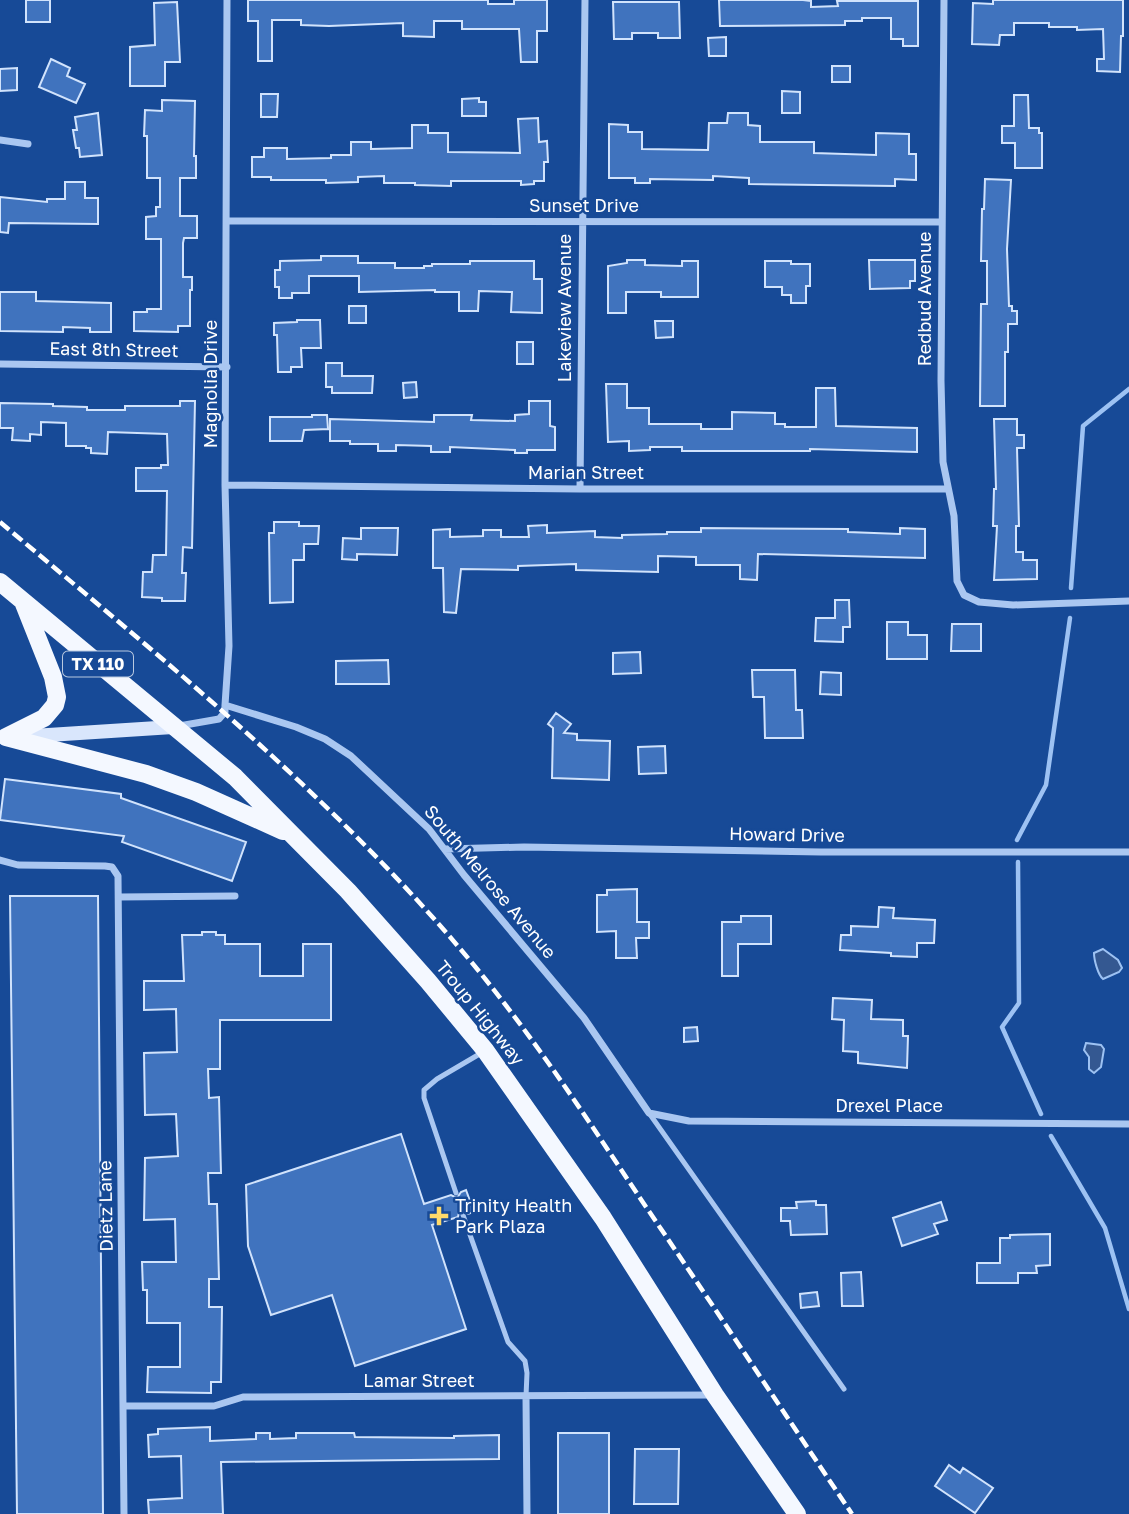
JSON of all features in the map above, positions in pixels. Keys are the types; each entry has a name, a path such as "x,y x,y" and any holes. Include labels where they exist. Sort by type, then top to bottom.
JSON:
{"main road":[{"name":"TX 110","path":"0,582 173,727"},
{"path":"3,737 44,718 55,705 57,697 53,677 23,601"},
{"path":"3,737 173,727"},
{"name":"Troup Highway","path":"173,727 235,777 348,891 485,1050 603,1218 715,1395 797,1514"},
{"path":"3,737 146,774 196,792 292,835"}],"street":[{"name":"Magnolia Drive","path":"225,705 229,646 225,485 227,0"},
{"name":"Lakeview Avenue","path":"580,489 584,0"},
{"name":"Redbud Avenue","path":"944,0 941,394 943,461 954,516 957,581 964,595 979,602 1013,605 1129,601"},
{"path":"0,140 28,144"},
{"name":"Sunset Drive","path":"227,221 942,222"},
{"name":"East 8th Street","path":"0,364 227,367"},
{"name":"Marian Street","path":"225,485 947,489"},
{"path":"173,727 219,719 225,712 225,705"},
{"name":"South Melrose Avenue","path":"225,705 296,727 333,745 351,756 429,829 464,875 584,1018 649,1113"},
{"name":"Howard Drive","path":"445,849 524,847 821,852 1129,852"},
{"name":"Dietz Lane","path":"0,860 18,865 112,867 118,876 124,1514"},
{"path":"119,897 235,896"},
{"name":"Drexel Place","path":"649,1113 689,1121 1129,1124"},
{"name":"Lamar Street","path":"124,1406 214,1406 243,1397 715,1395"},
{"path":"526,1396 527,1514"}],"lane":[{"path":"456,1193 424,1098 424,1090 485,1050"},
{"path":"649,1113 844,1389"},
{"path":"463,1215 508,1342 525,1361 526,1396"}],"water":[{"path":"1103,949 1118,960 1122,968 1103,979 1099,974 1094,953"},
{"path":"1086,1043 1101,1045 1104,1049 1101,1067 1094,1073 1089,1069 1089,1057 1084,1050"}],"building":[{"path":"26,0 50,0 50,22 26,22"},
{"path":"248,0 488,0 488,4 514,4 514,0 547,0 547,31 537,31 537,62 521,62 519,29 462,29 462,21 434,21 434,37 403,36 403,23 329,26 301,25 301,20 272,20 272,61 258,61 258,21 248,21"},
{"path":"719,0 803,0 811,1 811,7 838,6 837,1 918,1 918,46 903,46 903,39 891,39 891,18 862,18 862,21 845,21 845,25 720,26"},
{"path":"993,0 1123,0 1120,72 1097,71 1097,59 1104,59 1103,29 1077,30 1077,27 1049,27 1049,23 1014,23 1014,35 1000,35 999,45 972,44 973,3 993,4"},
{"path":"177,2 180,62 165,62 165,86 130,86 130,47 155,45 154,3"},
{"path":"613,2 679,2 680,38 658,38 658,33 632,33 632,39 614,39"},
{"path":"726,37 726,56 709,56 708,38"},
{"path":"51,59 70,68 67,76 85,84 76,103 39,87"},
{"path":"832,66 850,66 850,82 832,82"},
{"path":"17,68 17,90 0,91 0,69"},
{"path":"782,91 800,92 800,113 782,113"},
{"path":"261,94 278,94 277,117 261,117"},
{"path":"1014,95 1028,95 1029,128 1039,128 1039,133 1042,133 1042,168 1015,168 1015,143 1002,143 1002,126 1014,126"},
{"path":"479,98 479,102 486,102 486,116 462,116 462,99"},
{"path":"162,100 195,101 196,178 180,178 180,216 197,216 197,238 184,238 183,243 183,277 192,277 190,326 178,326 178,332 134,331 134,312 161,309 161,239 146,239 146,217 156,216 156,207 160,207 160,178 147,178 147,136 144,136 145,110 162,111"},
{"path":"98,113 102,155 80,157 73,130 77,130 75,117"},
{"path":"728,113 748,113 748,125 760,126 760,142 814,142 814,153 876,155 876,133 909,134 909,154 916,154 916,180 895,179 895,186 749,184 749,178 713,176 713,180 650,179 650,183 635,183 635,178 609,178 609,124 628,125 628,132 642,132 642,149 708,150 709,123 727,123"},
{"path":"538,118 539,142 547,141 548,162 544,162 544,181 534,181 534,184 521,185 521,181 451,181 451,186 415,185 384,183 384,176 358,177 358,182 326,183 326,180 271,180 271,177 252,177 252,157 264,157 264,148 287,148 287,159 351,155 351,142 371,142 371,149 412,148 412,125 428,125 428,133 448,133 448,152 520,153 518,119"},
{"path":"985,179 1011,180 1007,249 1009,306 1012,306 1012,311 1017,311 1017,324 1008,324 1005,406 980,406 981,304 987,304 987,261 981,261"},
{"path":"65,182 85,182 85,198 98,198 98,224 9,223 8,233 0,232 0,197 47,202 47,199 65,199"},
{"path":"321,256 358,256 358,263 395,263 395,268 470,264 470,261 534,261 534,279 542,279 542,313 511,312 512,292 479,291 478,311 459,311 459,292 359,292 359,276 309,276 309,293 292,293 292,298 279,298 279,287 275,287 275,270 280,270 280,261 321,260"},
{"path":"627,260 645,260 645,265 682,266 682,261 698,261 698,297 661,297 661,292 626,292 626,313 608,313 608,266 627,263"},
{"path":"869,260 915,260 915,281 910,281 910,288 870,289"},
{"path":"765,261 810,264 810,286 806,286 806,303 791,303 791,295 782,295 782,287 765,287"},
{"path":"0,292 36,292 36,301 111,303 111,332 90,332 90,328 63,327 63,332 0,331"},
{"path":"349,306 366,306 366,323 349,323"},
{"path":"320,320 321,348 301,348 302,367 291,367 291,372 278,372 274,323"},
{"path":"655,321 673,321 673,337 656,338"},
{"path":"517,342 533,342 533,364 517,364"},
{"path":"326,363 342,363 342,376 373,376 372,393 332,393 332,387 326,387"},
{"path":"416,382 417,397 404,398 403,383"},
{"path":"606,384 627,384 627,408 649,408 649,424 701,424 701,429 732,429 732,412 775,413 775,424 785,424 785,427 816,427 816,388 835,388 836,426 917,428 917,452 810,449 682,451 682,447 650,447 650,450 629,451 629,441 608,442"},
{"path":"180,401 195,401 192,548 183,547 185,601 162,601 162,598 142,597 143,572 152,572 153,555 166,555 167,491 136,491 136,468 161,468 161,465 168,465 167,434 108,432 107,454 91,453 91,448 86,446 66,446 66,423 41,422 41,435 30,434 30,441 12,440 13,428 0,428 0,403 53,404 87,407 87,410 125,410 125,406 180,406"},
{"path":"529,401 550,401 550,426 555,427 555,450 515,453 515,450 450,447 450,452 431,452 431,446 396,445 396,451 378,451 378,444 330,441 330,419 434,422 434,415 472,415 471,420 515,421 515,415 529,414"},
{"path":"327,415 328,429 304,430 302,441 270,441 270,417"},
{"path":"994,419 1017,419 1017,435 1024,435 1024,448 1017,448 1019,526 1016,526 1016,552 1023,552 1023,560 1037,560 1037,579 994,580 997,526 993,526 996,489"},
{"path":"274,522 299,522 299,526 319,526 318,544 304,544 304,560 293,560 293,602 270,603 269,533 274,533"},
{"path":"547,525 547,533 595,531 595,537 622,538 622,535 701,532 701,528 848,529 848,532 900,534 900,528 925,529 925,558 758,554 757,580 740,579 740,565 696,565 696,557 658,556 658,572 576,570 576,564 518,566 518,570 461,569 456,613 444,612 443,568 433,568 433,530 450,529 450,537 483,536 483,530 501,530 501,537 529,537 528,526"},
{"path":"361,528 398,528 397,555 357,554 357,560 342,559 343,538 361,539"},
{"path":"835,600 849,600 850,627 843,627 843,642 815,641 816,618 835,618"},
{"path":"887,622 908,622 908,635 927,635 927,659 887,659"},
{"path":"952,624 981,624 981,651 951,651"},
{"path":"640,652 641,673 613,674 613,653"},
{"path":"388,660 389,684 336,684 336,661"},
{"path":"752,670 795,670 796,710 802,710 803,738 765,738 764,697 753,697"},
{"path":"821,672 841,673 841,695 820,694"},
{"path":"556,713 571,724 564,733 577,734 577,740 610,741 609,780 552,778 553,728 548,724"},
{"path":"665,746 666,773 639,774 638,747"},
{"path":"5,779 121,794 121,798 246,842 232,881 122,842 124,836 0,820"},
{"path":"637,889 637,922 649,922 649,938 636,938 637,958 616,958 616,931 597,932 597,895 607,895 607,890"},
{"path":"10,896 98,896 103,1514 17,1514"},
{"path":"879,907 894,908 893,918 935,920 934,943 917,943 917,957 840,950 841,935 851,935 851,926 878,927"},
{"path":"741,916 771,916 771,944 738,944 738,976 722,976 722,922 741,922"},
{"path":"202,932 225,935 225,944 260,944 260,976 303,976 303,944 331,944 331,1020 220,1020 220,1069 208,1069 209,1098 219,1097 221,1173 208,1173 209,1204 217,1204 219,1279 209,1279 209,1307 222,1307 221,1382 211,1382 211,1393 147,1392 148,1367 180,1367 180,1323 147,1323 147,1290 143,1290 142,1262 176,1262 175,1219 144,1220 145,1158 178,1156 176,1114 145,1115 144,1053 177,1052 176,1009 144,1010 144,981 184,981 182,935 202,935"},
{"path":"833,998 872,1000 871,1019 903,1020 903,1036 908,1036 907,1068 858,1063 858,1052 843,1051 844,1020 832,1019"},
{"path":"697,1027 698,1041 684,1042 684,1028"},
{"path":"401,1134 424,1204 451,1195 457,1198 466,1190 474,1212 468,1214 462,1210 458,1217 432,1225 466,1329 355,1366 332,1295 271,1315 248,1246 246,1185"},
{"path":"816,1201 816,1205 826,1205 827,1234 791,1235 790,1221 781,1221 781,1208 797,1208 796,1202"},
{"path":"941,1202 947,1220 934,1224 938,1234 902,1246 893,1218"},
{"path":"1050,1234 1050,1265 1036,1266 1037,1273 1018,1273 1018,1283 977,1283 977,1263 1000,1263 1000,1238 1010,1238 1010,1235"},
{"path":"861,1272 863,1306 842,1306 841,1273"},
{"path":"817,1292 819,1306 801,1308 800,1294"},
{"path":"210,1427 210,1441 256,1439 256,1433 270,1433 270,1439 296,1438 296,1433 354,1433 355,1437 454,1438 499,1435 499,1459 221,1462 223,1514 149,1514 148,1500 182,1498 181,1456 149,1457 148,1435 158,1434 158,1429"},
{"path":"558,1433 609,1433 609,1514 558,1514"},
{"path":"635,1449 679,1449 678,1504 634,1504"},
{"path":"949,1465 960,1473 963,1468 993,1488 975,1513 935,1486"}],"waterway":[{"path":"1071,588 1083,426 1129,389"},
{"path":"1017,840 1046,785 1070,618"},
{"path":"1018,862 1019,1003 1002,1027 1041,1114"},
{"path":"1051,1136 1105,1228 1129,1309"}],"railway":[{"path":"0,522 186,679 306,787 420,903 473,964 518,1021 581,1110 852,1514"}],"place":[{"name":"Trinity Health Park Plaza","path":"439,1216"}]}
